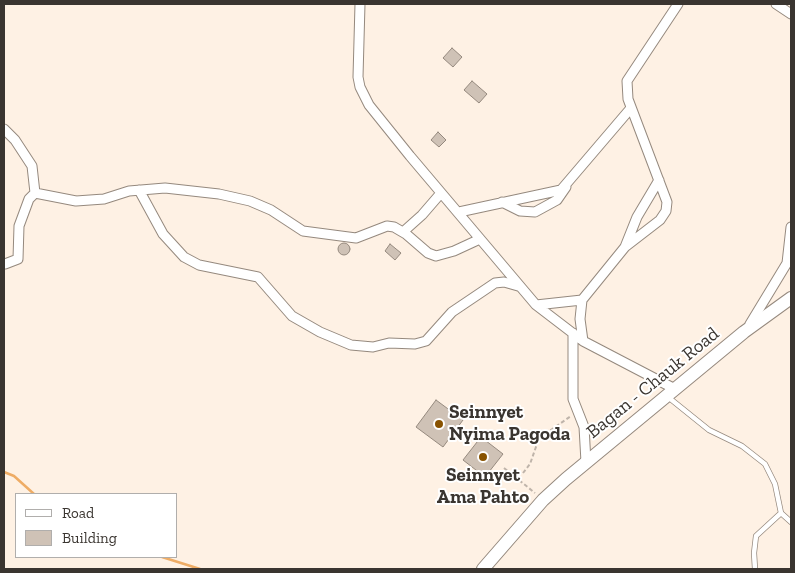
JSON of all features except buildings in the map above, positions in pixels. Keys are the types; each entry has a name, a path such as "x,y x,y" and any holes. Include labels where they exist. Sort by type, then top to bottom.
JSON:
{"main road":[{"name":"Bagan - Chauk Road","path":"489,567 543,500 586,462 744,332 791,298"}],"street":[{"path":"360,4 358,77 364,96 441,193 536,305 583,341 671,392"},
{"path":"583,341 580,318 582,300 625,247 660,220 666,211 667,202 631,108 627,82 630,74 678,4"},
{"path":"776,4 791,13"},
{"path":"502,202 520,211 535,212 557,200 571,180 631,108"},
{"path":"4,130 15,140 32,166 35,193"},
{"path":"459,212 561,190 571,180"},
{"path":"625,247 638,217 659,180"},
{"path":"35,193 76,201 94,200 129,191 165,188 219,194 271,210 303,231 356,238 387,226 394,227 428,253 436,256 454,252 480,239"},
{"path":"139,190 163,234 184,257 199,265 258,277 292,316 320,332 351,345 373,347 389,343 415,344 426,340 452,312 495,284 504,282 519,286"},
{"path":"5,264 18,259 19,226 29,199 35,193"},
{"path":"403,232 422,215 441,193"},
{"path":"744,332 768,299 788,263 791,227"},
{"path":"536,305 582,300"},
{"path":"573,333 572,399 584,427 586,462"}],"lane":[{"path":"671,392 709,430 742,446 765,464 774,484 781,513 791,522"},
{"path":"755,569 756,536 781,513"}],"path":[{"path":"523,473 530,464 537,444 545,434 577,412"},
{"path":"504,468 543,500"}],"waterway":[{"path":"4,472 14,476 33,493"},
{"path":"165,558 200,569"}],"place":[{"name":"Seinnyet Nyima Pagoda","path":"439,424"},
{"name":"Seinnyet Ama Pahto","path":"483,457"}]}
